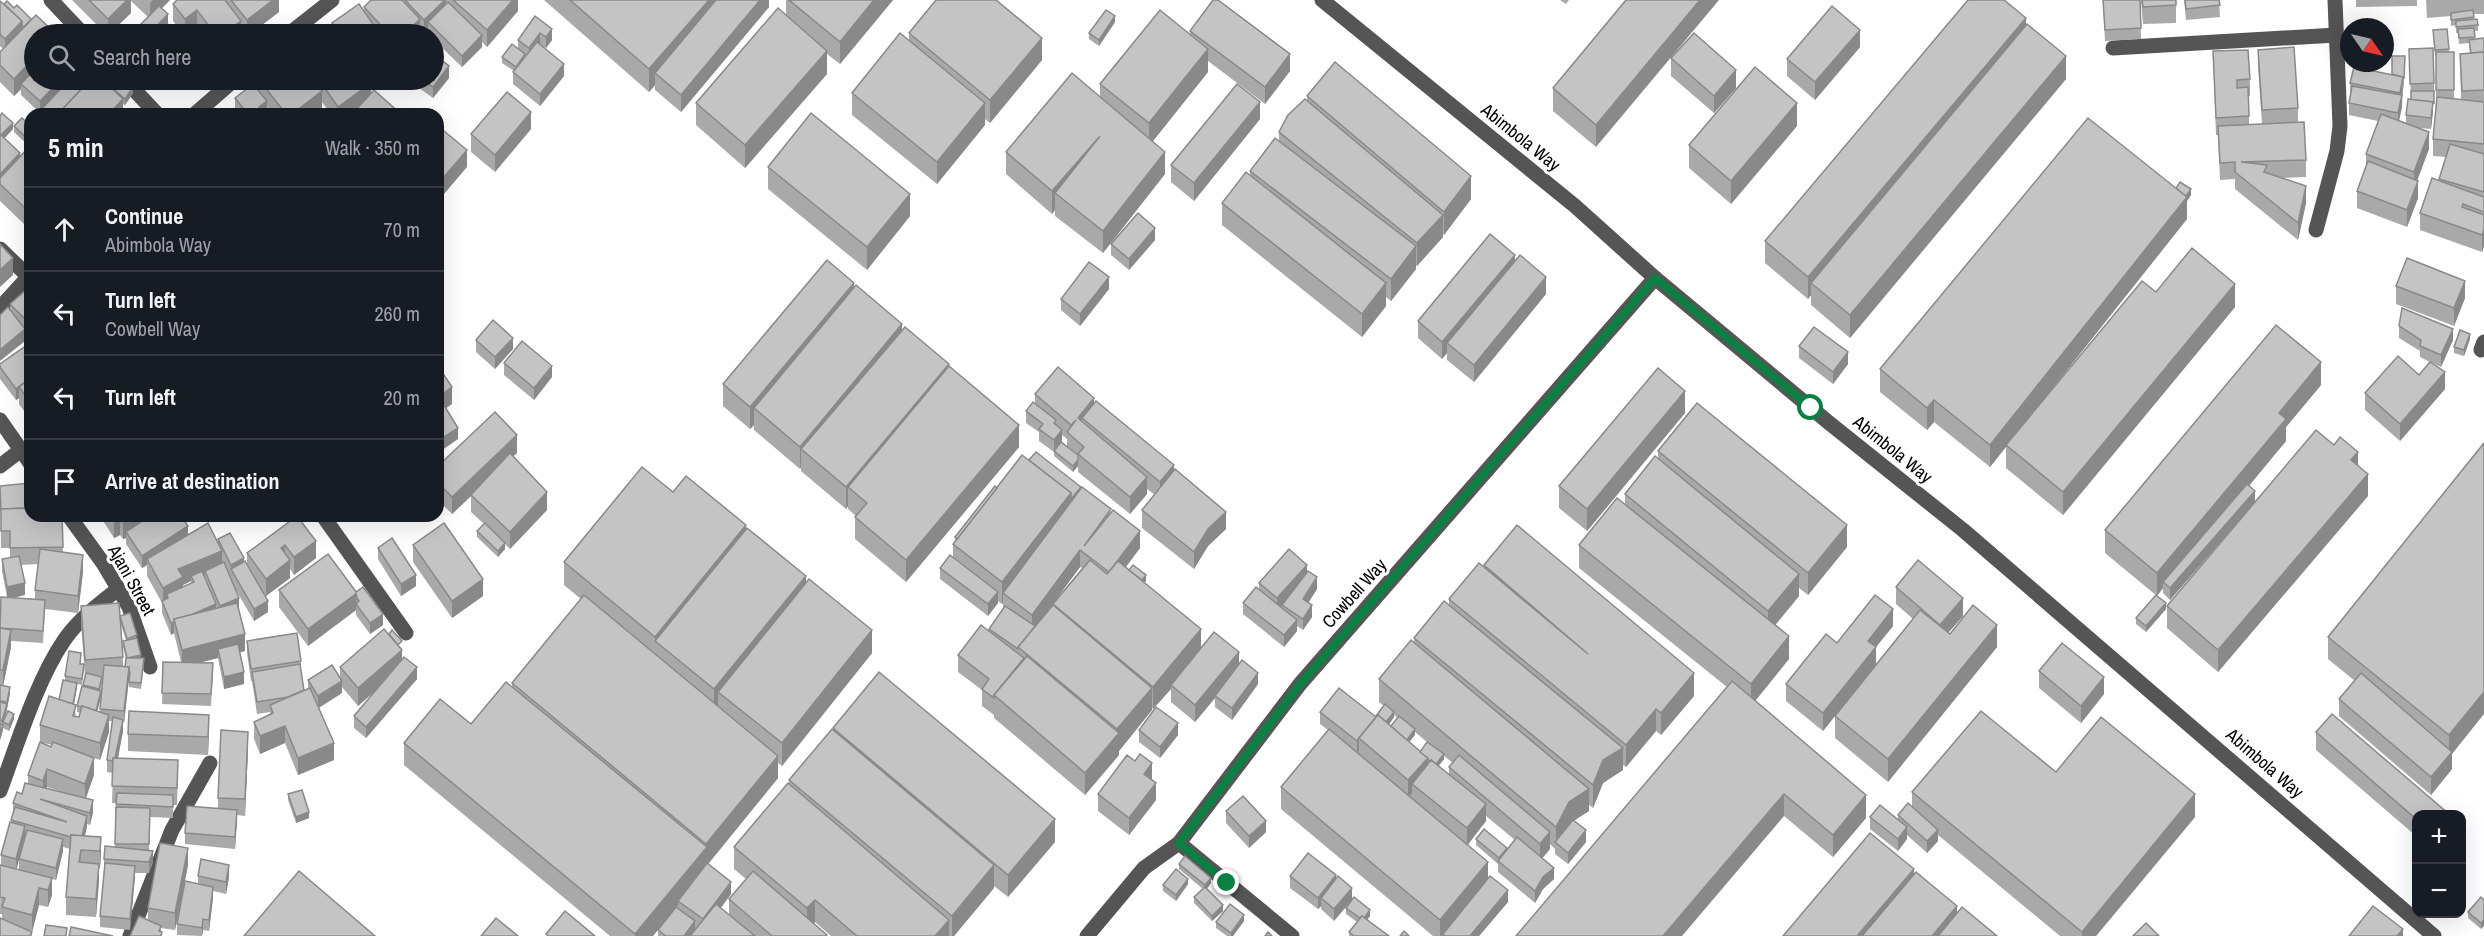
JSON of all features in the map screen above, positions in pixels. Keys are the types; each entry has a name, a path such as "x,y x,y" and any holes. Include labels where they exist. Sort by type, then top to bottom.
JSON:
{"street":[{"path":"51,0 74,24"},
{"path":"302,24 332,0"},
{"name":"Abimbola Way","path":"1322,0 1575,206 1655,278 1963,530 2434,936"},
{"path":"2316,230 2337,151 2340,126 2335,0"},
{"path":"2113,48 2337,35"},
{"path":"134,90 151,108"},
{"path":"202,108 223,90"},
{"path":"0,249 24,271"},
{"name":"Cowbell Way","path":"1087,936 1144,868 1179,843 1300,684 1655,278"},
{"path":"0,308 24,282"},
{"path":"0,420 24,453"},
{"path":"0,465 24,457"},
{"name":"Ajani Street","path":"73,522 129,607 150,667"},
{"path":"327,522 406,633"},
{"path":"0,791 43,681 63,640 77,624 118,589"},
{"path":"130,936 172,830 210,763"},
{"path":"1179,843 1292,936"}],"building":[{"path":"89,0 127,0 108,19"},
{"path":"177,0 225,0 241,21 237,24 208,24 197,10 185,19 173,4"},
{"path":"231,0 273,0 247,20"},
{"path":"371,0 402,0 420,19 415,24 380,24 364,7"},
{"path":"405,0 445,0 424,20"},
{"path":"453,0 513,0 487,30"},
{"path":"570,0 709,0 649,69"},
{"path":"716,0 760,0 681,95 655,73"},
{"path":"789,0 874,0 840,42"},
{"path":"936,0 996,0 1042,38 990,100 909,33"},
{"path":"1213,0 1218,0 1290,54 1265,87 1190,31"},
{"path":"1626,0 1700,0 1596,125 1553,88"},
{"path":"1968,0 2004,0 2026,18 1808,277 1765,241"},
{"path":"2103,0 2140,0 2141,28 2105,30"},
{"path":"2142,0 2176,0 2176,5 2143,7"},
{"path":"2185,0 2219,0 2220,5 2186,9"},
{"path":"0,1 22,21 5,39 0,34"},
{"path":"7,1 14,8 17,5 31,19 24,24 24,27 22,26 22,21 4,4"},
{"path":"448,2 482,35 462,56 444,38 444,24 428,22"},
{"path":"359,4 373,24 333,24"},
{"path":"159,6 168,14 158,24 141,24"},
{"path":"1832,6 1860,30 1815,82 1787,59"},
{"path":"778,8 827,51 745,145 696,103"},
{"path":"1106,10 1115,16 1099,40 1089,33"},
{"path":"1160,10 1208,49 1149,123 1100,84"},
{"path":"2473,10 2474,17 2451,20 2451,13"},
{"path":"36,15 45,24 27,24"},
{"path":"535,16 552,29 546,37 540,33 529,48 518,40"},
{"path":"2477,19 2478,25 2456,27 2456,21"},
{"path":"2027,24 2066,56 1850,315 1811,283"},
{"path":"24,27 24,68 14,79 0,65 0,52"},
{"path":"2474,28 2475,37 2459,38 2458,29"},
{"path":"2447,29 2449,49 2435,50 2433,30"},
{"path":"900,33 985,103 937,162 852,93"},
{"path":"1694,33 1736,70 1714,96 1671,58"},
{"path":"2484,38 2484,52 2471,53 2469,40"},
{"path":"537,42 564,64 540,94 513,72"},
{"path":"512,44 525,54 516,67 502,57"},
{"path":"2294,47 2298,108 2262,110 2258,50"},
{"path":"2433,48 2434,83 2410,84 2409,49"},
{"path":"2248,50 2250,79 2237,80 2237,88 2248,87 2249,116 2216,118 2213,51"},
{"path":"2436,52 2454,52 2454,90 2436,90"},
{"path":"2484,52 2484,90 2462,91 2460,54"},
{"path":"2394,56 2405,56 2404,78 2392,74"},
{"path":"444,62 449,66 444,73"},
{"path":"1335,62 1471,176 1444,212 1307,96"},
{"path":"1755,67 1797,103 1731,181 1689,145"},
{"path":"2353,72 2378,72 2403,77 2400,93 2350,83"},
{"path":"1072,73 1165,152 1103,231 1055,193 1100,136 1052,191 1006,152"},
{"path":"1237,84 1260,102 1194,183 1171,165"},
{"path":"2352,86 2402,95 2398,113 2349,103"},
{"path":"28,90 51,90 40,101"},
{"path":"60,90 81,90 64,108 43,108"},
{"path":"81,90 114,90 123,99 115,108 64,108"},
{"path":"114,90 131,90 125,99"},
{"path":"245,90 258,90 267,101 260,108 243,108 235,98"},
{"path":"267,90 322,91 300,108 281,108"},
{"path":"326,90 361,90 338,107"},
{"path":"374,90 394,108 358,108"},
{"path":"2411,91 2434,91 2434,104 2411,100"},
{"path":"507,92 531,112 495,155 471,134"},
{"path":"2437,97 2484,102 2484,144 2433,139"},
{"path":"1305,99 1443,215 1417,243 1279,132 1288,115"},
{"path":"2408,99 2433,102 2431,118 2406,115"},
{"path":"2,113 13,123 0,136 0,116"},
{"path":"811,113 910,194 867,247 768,167"},
{"path":"2381,114 2429,132 2414,172 2366,154"},
{"path":"22,118 24,120 24,135 14,126"},
{"path":"2088,118 2187,197 1990,445 1934,400 1927,408 1880,369"},
{"path":"2304,122 2306,160 2241,162 2267,165 2264,172 2306,186 2298,223 2235,172 2235,162 2220,163 2218,126"},
{"path":"444,131 467,150 444,177"},
{"path":"0,136 20,153 0,174"},
{"path":"1275,138 1416,246 1391,279 1250,171"},
{"path":"2450,144 2484,154 2484,192 2439,179"},
{"path":"24,152 24,207 0,184 0,178"},
{"path":"2368,161 2418,181 2407,210 2357,191"},
{"path":"1246,172 1386,283 1362,314 1222,203"},
{"path":"2432,178 2484,197 2484,212 2463,204 2462,207 2484,215 2482,235 2420,213"},
{"path":"2180,182 2191,189 2186,196 2176,188"},
{"path":"1138,213 1155,228 1129,259 1111,244"},
{"path":"1490,234 1515,255 1442,342 1418,321"},
{"path":"0,244 13,258 0,270"},
{"path":"2192,248 2235,284 2063,492 2006,445 2142,281 2156,292"},
{"path":"1520,255 1546,277 1474,365 1447,343"},
{"path":"2407,258 2465,281 2454,308 2396,286"},
{"path":"827,260 854,283 750,407 723,384"},
{"path":"1089,262 1109,277 1080,314 1061,299"},
{"path":"856,285 902,324 800,447 754,408"},
{"path":"24,292 24,318 10,304"},
{"path":"8,307 24,330 0,350 0,315"},
{"path":"2402,308 2453,329 2441,355 2420,346 2421,340 2399,326"},
{"path":"493,320 513,338 495,357 476,340"},
{"path":"2276,325 2321,362 2279,413 2286,419 2157,573 2105,530"},
{"path":"905,327 949,364 846,487 801,449"},
{"path":"1814,327 1848,352 1833,372 1799,346"},
{"path":"2460,330 2470,334 2464,350 2454,347"},
{"path":"522,341 552,366 534,388 504,363"},
{"path":"24,347 24,383 16,389 0,364"},
{"path":"2398,356 2419,375 2430,362 2445,372 2400,424 2365,393"},
{"path":"949,366 1019,425 906,560 855,517 867,503 848,487"},
{"path":"1058,367 1094,398 1078,418 1147,477 1130,497 1078,454 1084,447 1067,432 1076,420 1071,425 1035,394"},
{"path":"1658,368 1685,391 1587,509 1559,486"},
{"path":"444,375 452,387 444,393"},
{"path":"24,383 24,394 19,387"},
{"path":"1096,401 1174,465 1160,482 1082,418"},
{"path":"1033,402 1056,420 1054,423 1062,430 1054,440 1039,429 1043,424 1026,411"},
{"path":"1697,403 1847,525 1808,573 1658,451"},
{"path":"444,405 458,428 444,437"},
{"path":"495,412 517,435 452,497 444,489 444,460"},
{"path":"2316,430 2334,445 2340,437 2358,452 2351,460 2368,474 2218,650 2167,606"},
{"path":"1061,442 1078,455 1078,460 1073,466 1054,451"},
{"path":"2484,443 2484,692 2449,735 2328,637"},
{"path":"1036,452 1081,487 1071,499 1071,493 1029,460"},
{"path":"510,453 547,492 510,532 471,495"},
{"path":"1022,455 1071,493 1002,582 953,544"},
{"path":"1655,456 1799,574 1768,611 1625,494"},
{"path":"642,467 673,492 686,476 746,525 655,637 564,562"},
{"path":"1175,469 1226,512 1208,529 1194,552 1142,510"},
{"path":"24,484 24,508 1,509 1,511 0,486"},
{"path":"2247,484 2255,491 2170,588 2163,582"},
{"path":"995,486 997,488 957,539 955,537"},
{"path":"1082,487 1111,509 1084,546 1113,510 1140,531 1109,572 1080,550 1032,615 1003,593"},
{"path":"1617,498 1789,636 1751,684 1579,545"},
{"path":"24,508 24,522 62,522 63,547 10,548 10,531 1,531 1,509"},
{"path":"141,522 185,522 188,526 142,556 126,532"},
{"path":"289,522 302,522 316,541 294,557 285,545 281,548 290,560 266,579 247,553"},
{"path":"208,523 222,551 178,569 183,577 163,588 147,559"},
{"path":"444,523 483,579 452,601 413,545"},
{"path":"485,523 505,543 498,551 477,531"},
{"path":"1517,525 1694,673 1661,713 1656,709 1626,745 1449,599 1479,563 1588,654 1484,565"},
{"path":"747,528 806,576 714,689 655,641"},
{"path":"230,533 244,558 231,565 218,539"},
{"path":"392,538 416,575 401,584 378,548"},
{"path":"40,549 83,555 78,596 35,590"},
{"path":"1289,549 1307,565 1277,598 1259,583"},
{"path":"328,554 357,593 308,629 279,590"},
{"path":"950,555 998,592 988,604 940,568"},
{"path":"19,556 25,583 7,587 2,559"},
{"path":"1090,560 1107,574 1118,561 1201,629 1153,687 1053,604"},
{"path":"1918,560 1963,598 1940,625 1896,587"},
{"path":"245,561 268,601 254,609 231,569"},
{"path":"224,562 239,598 220,606 205,571"},
{"path":"1133,565 1146,575 1142,580 1129,570"},
{"path":"202,571 216,604 191,615 174,619 171,623 162,601 168,598 167,594 194,582 191,576"},
{"path":"1308,571 1317,577 1303,599 1312,605 1303,619 1282,605"},
{"path":"809,579 872,630 782,743 718,692"},
{"path":"363,587 383,614 370,623 356,604 359,601 356,592"},
{"path":"1256,587 1297,620 1284,635 1243,603"},
{"path":"584,595 778,756 706,844 512,683"},
{"path":"1875,595 1893,609 1868,641 1876,647 1823,713 1786,684 1826,634 1837,643"},
{"path":"2156,595 2166,603 2146,626 2136,618"},
{"path":"1,597 45,600 43,631 0,628"},
{"path":"1444,601 1623,748 1603,760 1593,785 1414,638"},
{"path":"119,603 123,657 85,660 81,606"},
{"path":"237,603 245,634 182,650 174,619"},
{"path":"1053,605 1152,688 1117,729 1018,647"},
{"path":"1973,605 1997,625 1888,759 1835,716 1920,610 1950,634"},
{"path":"1005,606 1035,626 1018,649 989,629"},
{"path":"130,613 137,635 127,639 120,616"},
{"path":"981,625 1024,658 994,698 982,689 989,679 958,655"},
{"path":"0,628 11,630 3,670 0,670"},
{"path":"384,629 402,650 358,688 340,667"},
{"path":"392,630 402,641 398,645 389,634"},
{"path":"1214,632 1239,652 1195,705 1171,685"},
{"path":"297,633 301,661 251,669 247,641"},
{"path":"137,638 141,655 127,658 123,641"},
{"path":"1411,640 1589,789 1569,802 1556,827 1379,679"},
{"path":"2062,643 2104,677 2081,706 2039,671"},
{"path":"238,644 244,672 224,677 218,649"},
{"path":"69,651 81,653 80,664 84,664 82,679 65,676"},
{"path":"1027,656 1119,733 1085,773 994,695"},
{"path":"404,657 417,667 366,727 354,716"},
{"path":"126,658 144,658 141,683 129,682 130,672 129,667 125,667"},
{"path":"1242,660 1258,673 1232,708 1215,696"},
{"path":"163,662 213,663 211,694 162,693"},
{"path":"300,664 304,690 288,697 257,702 252,672"},
{"path":"104,665 129,667 124,711 100,709"},
{"path":"332,665 342,681 318,696 308,680"},
{"path":"879,672 1055,819 1008,875 833,728"},
{"path":"86,673 102,677 99,689 83,685"},
{"path":"2361,673 2452,752 2431,777 2339,699"},
{"path":"63,680 77,683 73,704 59,700"},
{"path":"1732,681 1866,795 1833,835 1784,794 1663,936 1516,936"},
{"path":"506,682 707,847 635,934 404,743 440,699 471,724"},
{"path":"0,685 10,687 7,702 0,701"},
{"path":"82,686 101,691 96,711 77,706"},
{"path":"310,688 334,743 298,758 285,726 260,736 254,722 273,713 270,705"},
{"path":"1339,688 1376,717 1357,741 1320,712"},
{"path":"49,696 76,705 73,716 79,717 82,706 109,715 100,743 40,725"},
{"path":"0,702 7,704 2,721 0,720"},
{"path":"1385,704 1394,712 1386,722 1378,715 1376,716"},
{"path":"1156,707 1178,723 1160,747 1139,730"},
{"path":"8,711 14,714 9,725 3,722"},
{"path":"129,711 209,715 208,737 128,734"},
{"path":"1981,711 2056,772 2101,717 2195,794 2082,932 1912,792"},
{"path":"2332,714 2444,810 2412,810 2412,816 2316,732"},
{"path":"1378,715 1428,758 1408,780 1359,738"},
{"path":"1399,716 1415,729 1407,740 1391,726"},
{"path":"113,717 123,720 113,761 107,760"},
{"path":"832,729 994,865 952,916 789,780"},
{"path":"1329,729 1488,862 1440,920 1281,787"},
{"path":"221,730 248,732 245,799 218,798"},
{"path":"40,742 51,747 53,742 94,758 85,784 47,769 43,781 28,775"},
{"path":"1427,742 1444,754 1436,764 1420,752"},
{"path":"1140,754 1152,763 1144,774 1156,783 1129,818 1098,794 1127,755 1135,761"},
{"path":"1459,755 1550,832 1540,844 1449,767"},
{"path":"113,758 178,760 177,788 112,786"},
{"path":"1431,760 1486,804 1467,828 1412,784"},
{"path":"25,783 93,800 90,813 40,799 87,816 82,836 71,835 71,837 11,820 15,807 67,822 13,803 17,792 22,794"},
{"path":"788,783 949,920 935,936 857,936 815,900 807,908 734,847"},
{"path":"302,790 309,812 296,817 288,794"},
{"path":"117,793 173,795 173,807 116,804"},
{"path":"1243,796 1266,821 1249,836 1226,811"},
{"path":"1908,803 1938,830 1927,841 1898,815"},
{"path":"1880,805 1907,827 1898,839 1870,817"},
{"path":"187,806 237,810 235,837 185,833"},
{"path":"116,807 150,808 149,844 115,844"},
{"path":"1573,820 1586,830 1568,853 1555,842"},
{"path":"10,822 25,826 16,859 1,855"},
{"path":"1484,829 1507,848 1499,858 1476,839"},
{"path":"27,830 63,839 56,868 19,859"},
{"path":"1870,833 1914,869 1857,936 1783,936"},
{"path":"71,835 101,837 100,851 81,850 79,862 99,864 96,899 66,897"},
{"path":"1517,837 1554,868 1543,877 1535,891 1498,861"},
{"path":"160,843 188,848 175,913 148,908"},
{"path":"105,846 153,851 149,862 104,859"},
{"path":"1308,853 1336,875 1318,898 1290,876"},
{"path":"1185,856 1211,878 1205,885 1179,864"},
{"path":"201,859 229,865 226,882 198,876"},
{"path":"105,863 135,866 130,919 100,916"},
{"path":"707,863 731,882 703,919 678,901"},
{"path":"0,865 52,878 48,890 39,888 32,915 2,907 5,898 0,897"},
{"path":"1176,869 1188,879 1176,895 1163,885"},
{"path":"299,871 375,936 244,936"},
{"path":"753,871 827,935 772,936 729,899"},
{"path":"1916,872 1957,906 1932,936 1862,936"},
{"path":"1338,876 1352,888 1334,909 1321,898"},
{"path":"1490,876 1508,890 1470,936 1445,936 1443,934"},
{"path":"185,881 213,887 209,920 203,919 202,928 177,924"},
{"path":"1205,887 1223,905 1212,916 1194,897"},
{"path":"1354,897 1370,910 1364,918 1362,916 1360,918 1346,908"},
{"path":"2481,897 2484,900 2484,920 2481,923 2468,912"},
{"path":"716,904 755,936 690,936"},
{"path":"1230,904 1244,915 1231,933 1216,922"},
{"path":"2373,906 2403,929 2397,936 2349,936"},
{"path":"676,907 695,921 684,936 666,936 658,930"},
{"path":"1962,907 1997,936 1938,936"},
{"path":"565,911 595,936 548,936 546,934"},
{"path":"139,916 161,926 159,931 162,932 161,936 130,936"},
{"path":"1362,916 1389,936 1354,936 1349,932"},
{"path":"0,918 32,932 30,936 0,936"},
{"path":"496,918 518,936 481,936"},
{"path":"2146,923 2159,936 2133,936"},
{"path":"46,925 67,928 66,936 44,936"},
{"path":"71,927 113,936 69,936"}],"route":[{"path":"1227,883 1179,843 1300,684 1655,278 1811,408"}]}
